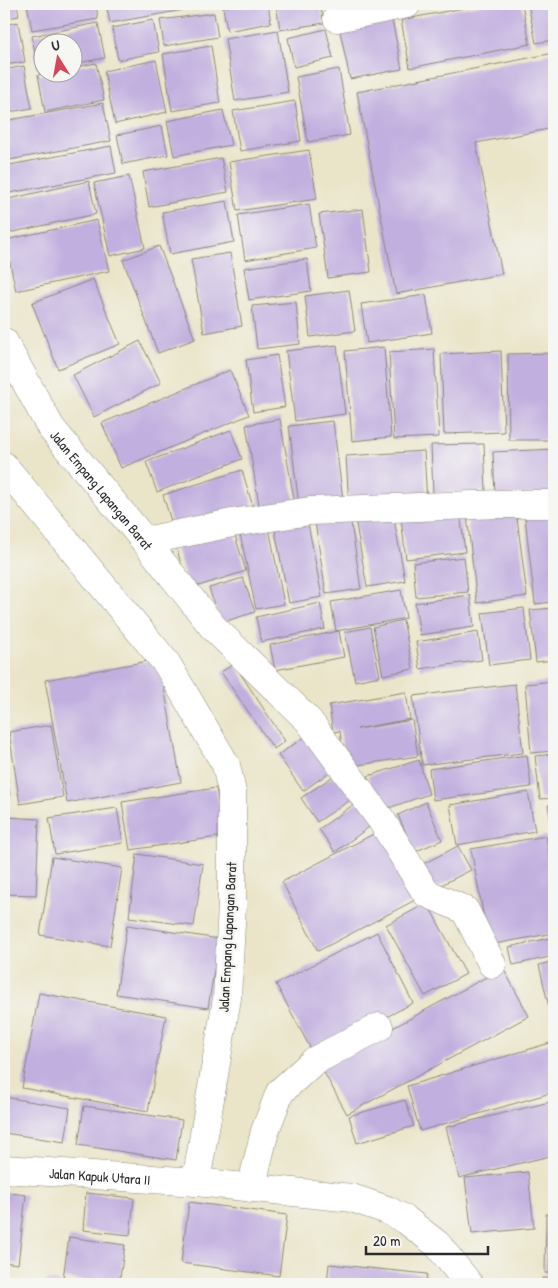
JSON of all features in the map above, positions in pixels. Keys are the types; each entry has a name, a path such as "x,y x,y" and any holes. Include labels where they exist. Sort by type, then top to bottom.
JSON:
{"street":[{"path":"337,18 407,4"},
{"name":"Jalan Empang Lapangan Barat","path":"4,342 51,428 145,541 213,627 309,721 382,821 426,893 465,910 492,964"},
{"name":"Jalan Empang Lapangan Barat","path":"4,466 167,664 226,764 232,792 232,905 227,998 196,1182"},
{"path":"145,541 232,523 310,511 501,504 554,504"},
{"path":"250,1188 265,1131 280,1092 314,1061 379,1027"},
{"name":"Jalan Kapuk Utara II","path":"4,1169 196,1182 352,1198 387,1210 406,1220 438,1244 469,1284"}],"building":[{"path":"4,4 17,4 19,16 4,19"},
{"path":"27,4 96,4 98,19 32,30"},
{"path":"106,4 182,4 183,10 110,23"},
{"path":"239,4 268,4 271,23 227,31 223,7"},
{"path":"276,4 320,4 324,23 280,30"},
{"path":"484,4 522,4 530,44 410,68 401,20"},
{"path":"528,4 554,4 554,40 536,43"},
{"path":"214,13 218,37 164,46 160,20"},
{"path":"153,20 159,52 118,60 112,28"},
{"path":"392,20 402,69 350,79 340,31"},
{"path":"18,22 25,62 4,65 4,25"},
{"path":"98,23 105,58 82,62 82,32 52,32"},
{"path":"326,29 333,58 294,67 288,38"},
{"path":"278,30 288,92 235,101 225,39"},
{"path":"211,46 220,103 172,111 163,54"},
{"path":"554,53 554,128 476,143 502,274 396,294 357,92"},
{"path":"156,60 167,112 115,124 104,71"},
{"path":"96,63 104,100 45,112 39,82 82,82 82,66"},
{"path":"24,66 32,108 4,113 4,70"},
{"path":"339,69 350,135 308,142 296,77"},
{"path":"295,101 301,141 240,151 233,111"},
{"path":"103,103 111,141 4,161 4,121"},
{"path":"223,110 231,145 174,156 167,121"},
{"path":"162,126 168,155 123,164 117,135"},
{"path":"111,146 116,173 4,194 4,166"},
{"path":"309,150 317,199 237,211 229,162"},
{"path":"221,158 228,192 149,207 143,172"},
{"path":"129,176 145,248 110,256 94,183"},
{"path":"89,181 96,214 4,234 4,200"},
{"path":"227,201 234,242 170,254 162,212"},
{"path":"309,204 316,248 245,260 238,215"},
{"path":"363,209 371,272 328,278 319,214"},
{"path":"97,220 109,271 16,291 5,240"},
{"path":"159,246 195,339 158,353 123,260"},
{"path":"230,253 242,326 204,333 191,259"},
{"path":"307,259 311,291 249,300 244,268"},
{"path":"93,279 120,344 58,369 32,303"},
{"path":"349,290 355,331 310,337 305,296"},
{"path":"426,295 432,333 367,343 361,304"},
{"path":"296,302 300,344 257,349 252,306"},
{"path":"140,341 161,383 94,417 73,375"},
{"path":"337,345 345,414 295,421 286,351"},
{"path":"384,347 391,437 352,441 345,351"},
{"path":"434,349 439,437 394,439 389,352"},
{"path":"501,351 504,432 444,434 441,354"},
{"path":"554,353 554,440 509,440 508,354"},
{"path":"277,355 285,407 253,412 246,360"},
{"path":"230,370 249,415 121,468 102,423"},
{"path":"280,419 295,505 260,511 246,425"},
{"path":"333,421 343,500 299,505 289,426"},
{"path":"231,430 242,459 157,492 146,462"},
{"path":"484,444 486,491 433,493 431,445"},
{"path":"554,449 554,493 495,495 493,452"},
{"path":"424,451 427,502 349,507 346,456"},
{"path":"242,470 253,507 174,531 163,495"},
{"path":"516,510 527,596 477,603 467,516"},
{"path":"460,512 465,552 406,559 401,519"},
{"path":"393,513 405,581 367,587 355,519"},
{"path":"554,513 554,602 535,604 525,517"},
{"path":"350,516 361,589 326,594 315,522"},
{"path":"307,518 322,597 289,603 274,525"},
{"path":"268,523 284,604 256,609 239,529"},
{"path":"233,529 246,571 189,589 176,547"},
{"path":"464,557 468,592 416,597 413,563"},
{"path":"243,578 255,612 220,623 209,588"},
{"path":"401,590 406,618 336,631 331,602"},
{"path":"470,595 474,627 420,635 415,603"},
{"path":"320,603 325,629 261,642 256,617"},
{"path":"524,608 530,660 489,665 482,613"},
{"path":"554,608 554,660 536,662 530,610"},
{"path":"403,620 413,669 383,675 373,627"},
{"path":"370,627 380,676 355,681 345,632"},
{"path":"339,631 344,657 275,670 270,645"},
{"path":"478,632 482,660 420,669 416,642"},
{"path":"159,659 181,782 67,803 45,680"},
{"path":"234,664 285,741 274,749 221,672"},
{"path":"554,681 554,751 531,753 525,684"},
{"path":"515,684 523,753 422,765 413,696"},
{"path":"406,692 410,719 357,729 412,720 418,756 345,767 340,731 333,732 329,705"},
{"path":"51,725 63,797 20,804 9,732"},
{"path":"309,734 334,769 303,791 278,755"},
{"path":"554,754 554,798 540,799 535,756"},
{"path":"527,755 531,787 433,800 429,769"},
{"path":"419,760 429,794 380,811 368,776"},
{"path":"4,762 10,796 4,797"},
{"path":"338,773 355,797 317,822 301,798"},
{"path":"216,788 224,836 130,850 122,802"},
{"path":"528,792 535,831 457,845 450,805"},
{"path":"360,800 376,822 335,852 319,829"},
{"path":"426,802 442,840 414,852 398,815"},
{"path":"554,804 554,828 552,828 548,805"},
{"path":"117,808 123,843 55,854 49,818"},
{"path":"7,817 39,819 36,895 4,894"},
{"path":"381,830 417,899 318,951 282,882"},
{"path":"546,836 554,880 554,933 489,945 471,849"},
{"path":"458,846 471,870 431,890 419,866"},
{"path":"137,854 203,864 194,926 129,917"},
{"path":"52,857 122,868 110,946 40,935"},
{"path":"427,903 466,974 425,996 386,925"},
{"path":"127,925 219,939 208,1008 116,994"},
{"path":"377,932 413,1003 314,1055 276,984"},
{"path":"554,937 554,956 513,965 509,947"},
{"path":"554,961 554,1019 552,1020 539,965"},
{"path":"503,968 529,1016 347,1114 321,1067"},
{"path":"39,993 166,1016 148,1111 22,1088"},
{"path":"550,1043 554,1058 554,1092 420,1131 407,1086"},
{"path":"4,1097 70,1108 65,1142 4,1133"},
{"path":"405,1100 414,1126 357,1143 349,1116"},
{"path":"554,1101 554,1155 459,1178 446,1127"},
{"path":"84,1106 182,1120 176,1160 78,1145"},
{"path":"528,1172 534,1228 472,1234 465,1178"},
{"path":"4,1192 26,1195 18,1264 4,1262"},
{"path":"86,1193 134,1198 130,1235 83,1230"},
{"path":"189,1202 287,1215 279,1276 181,1263"},
{"path":"546,1214 554,1214 554,1273 545,1273"},
{"path":"69,1237 125,1245 119,1284 104,1284 63,1278"},
{"path":"329,1264 427,1274 426,1284 327,1284"},
{"path":"542,1278 554,1278 554,1284 542,1284"},
{"path":"47,1280 65,1283 65,1284 46,1284"}]}
